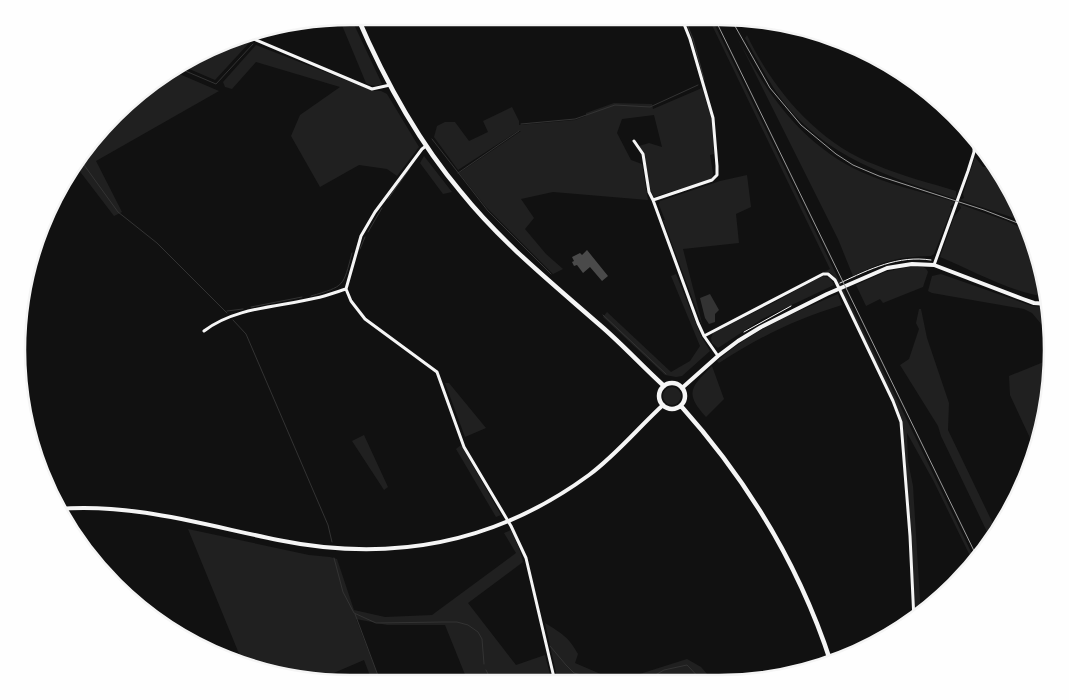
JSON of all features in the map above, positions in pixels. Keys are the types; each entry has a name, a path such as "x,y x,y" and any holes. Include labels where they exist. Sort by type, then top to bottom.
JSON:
{"main road":[{"path":"361,25 390,85 426,146 460,192 501,237 551,284 624,346 664,386"},
{"path":"675,384 682,388 685,395 681,406 670,409 663,405 659,397 664,386 675,384"},
{"path":"681,406 745,487 776,537 809,602 828,656"}],"street":[{"path":"653,200 712,180 717,175 713,118 684,25"},
{"path":"255,39 372,89 390,85"},
{"path":"634,141 643,154 649,192 704,336 718,356"},
{"path":"426,146 375,212 361,236 346,289 351,301 365,319 437,372 464,447 508,521 526,558 553,675"},
{"path":"934,265 968,171 974,149"},
{"path":"682,388 718,356 761,327 862,275 899,265 934,265 1023,299 1040,302"},
{"path":"704,336 823,274 828,274 835,280 893,401 901,422 909,518 914,610"},
{"path":"204,331 213,324 236,314 317,298 346,289"},
{"path":"67,509 120,509 164,515 279,540 342,549 389,550 443,542 476,534 508,521 556,497 590,474 620,449 663,405"}],"path":[{"path":"834,286 862,275"}],"shaded area":[{"path":"342,25 354,25 382,84 374,86 366,83"},
{"path":"712,25 715,25 972,554 970,556 934,482 907,433 908,461 913,486 920,605 915,609 903,426 891,395 844,295 832,274 824,272 830,269"},
{"path":"735,33 747,56 774,98 790,118 826,151 847,165 871,176 955,202 950,207 952,208 934,254 931,256 908,257 890,261 853,276 838,239"},
{"path":"747,35 784,95 817,129 835,143 876,165 956,191 956,199 861,163 818,137 799,120 777,93 745,38"},
{"path":"250,42 215,80 188,68 226,50"},
{"path":"256,45 374,91 381,91 387,94 419,147 397,176 387,169 359,165 320,187 291,136 300,115 340,87 256,62 232,89 225,87 223,82"},
{"path":"179,74 219,91 96,161 122,212 114,216 79,170 92,152 120,120 152,92"},
{"path":"702,88 712,120 714,154 710,155 712,179 654,197 649,185 645,158 639,146 649,143 662,147 654,115 622,119 617,133 631,160 642,164 648,200 553,192 521,199 534,218 525,229 546,254 563,269 553,274 486,207 459,173 521,131 518,131 458,170 434,137 437,126 445,122 455,122 469,141 488,132 483,121 512,107 519,125 575,120 586,116 586,113 614,103 652,104 653,109"},
{"path":"424,156 452,192 443,194 420,163"},
{"path":"975,157 983,167 989,169 1016,219 960,200 964,198 963,194"},
{"path":"747,175 751,207 736,214 739,243 683,249 703,327 663,220 665,220 659,205 660,201 720,181"},
{"path":"959,204 1020,227 1033,266 1039,295 1006,286 940,257 954,217 961,208"},
{"path":"919,266 927,269 928,272 923,287 883,303 880,299 866,306 856,285 885,272"},
{"path":"676,274 701,336 710,351 682,376 676,377 665,375 603,317 607,312 671,372 690,361 700,346 671,276"},
{"path":"941,274 1032,306 1041,307 1043,326 1032,313 1024,309 932,293 928,291 932,276"},
{"path":"822,276 830,278 834,285 762,319 718,348 712,343 713,333"},
{"path":"710,294 719,310 715,314 715,322 709,324 705,318 700,298"},
{"path":"838,294 842,305 793,323 763,337 719,363 717,361 760,331 790,315"},
{"path":"919,309 921,309 927,338 949,403 948,430 993,524 988,533 938,426 900,365 909,359 919,329 916,323"},
{"path":"1043,362 1038,413 1032,438 1030,438 1010,395 1009,376"},
{"path":"712,366 724,399 706,417 695,402 693,390 699,379"},
{"path":"445,383 449,383 486,428 465,437"},
{"path":"672,387 678,390 681,396 678,402 672,405 666,402 663,396 666,390"},
{"path":"364,435 388,487 384,490 352,441"},
{"path":"461,445 501,515 496,517 456,449"},
{"path":"188,529 309,555 337,559 354,610 385,617 432,615 516,553 504,533 511,530 523,562 468,603 516,665 545,655 550,675 465,675 445,625 387,625 356,619 378,675 370,675 364,660 331,674 287,669 240,656"},
{"path":"545,623 571,643 578,654 575,663 603,675 556,675"},
{"path":"687,659 701,667 708,675 636,675"}],"building":[{"path":"587,250 608,276 602,281 590,267 583,273 572,262 574,261 572,257 580,253 582,255"}],"waterway":[{"path":"687,25 704,79"},
{"path":"184,71 216,84 253,44"},
{"path":"521,124 575,119 615,105 650,107 698,85"},
{"path":"458,173 519,131"},
{"path":"432,139 488,211 551,274"},
{"path":"83,164 118,212 157,243 227,313"},
{"path":"388,199 410,168"},
{"path":"368,232 382,208"},
{"path":"360,249 365,237"},
{"path":"311,296 341,284 347,273 352,253"},
{"path":"251,307 302,297"},
{"path":"227,311 243,309"},
{"path":"603,315 666,374"},
{"path":"233,320 246,334 328,525 332,542"},
{"path":"334,558 343,592 354,613 376,623 457,622 468,625 478,632 482,639 484,664"},
{"path":"355,614 378,675"},
{"path":"550,646 574,673 581,675"},
{"path":"655,675 664,670 687,665 696,675"},
{"path":"486,670 488,675"}],"railway":[{"path":"718,25 974,551"},
{"path":"735,26 770,88 801,125 836,154 853,165 879,176 984,210 1018,223"}]}
